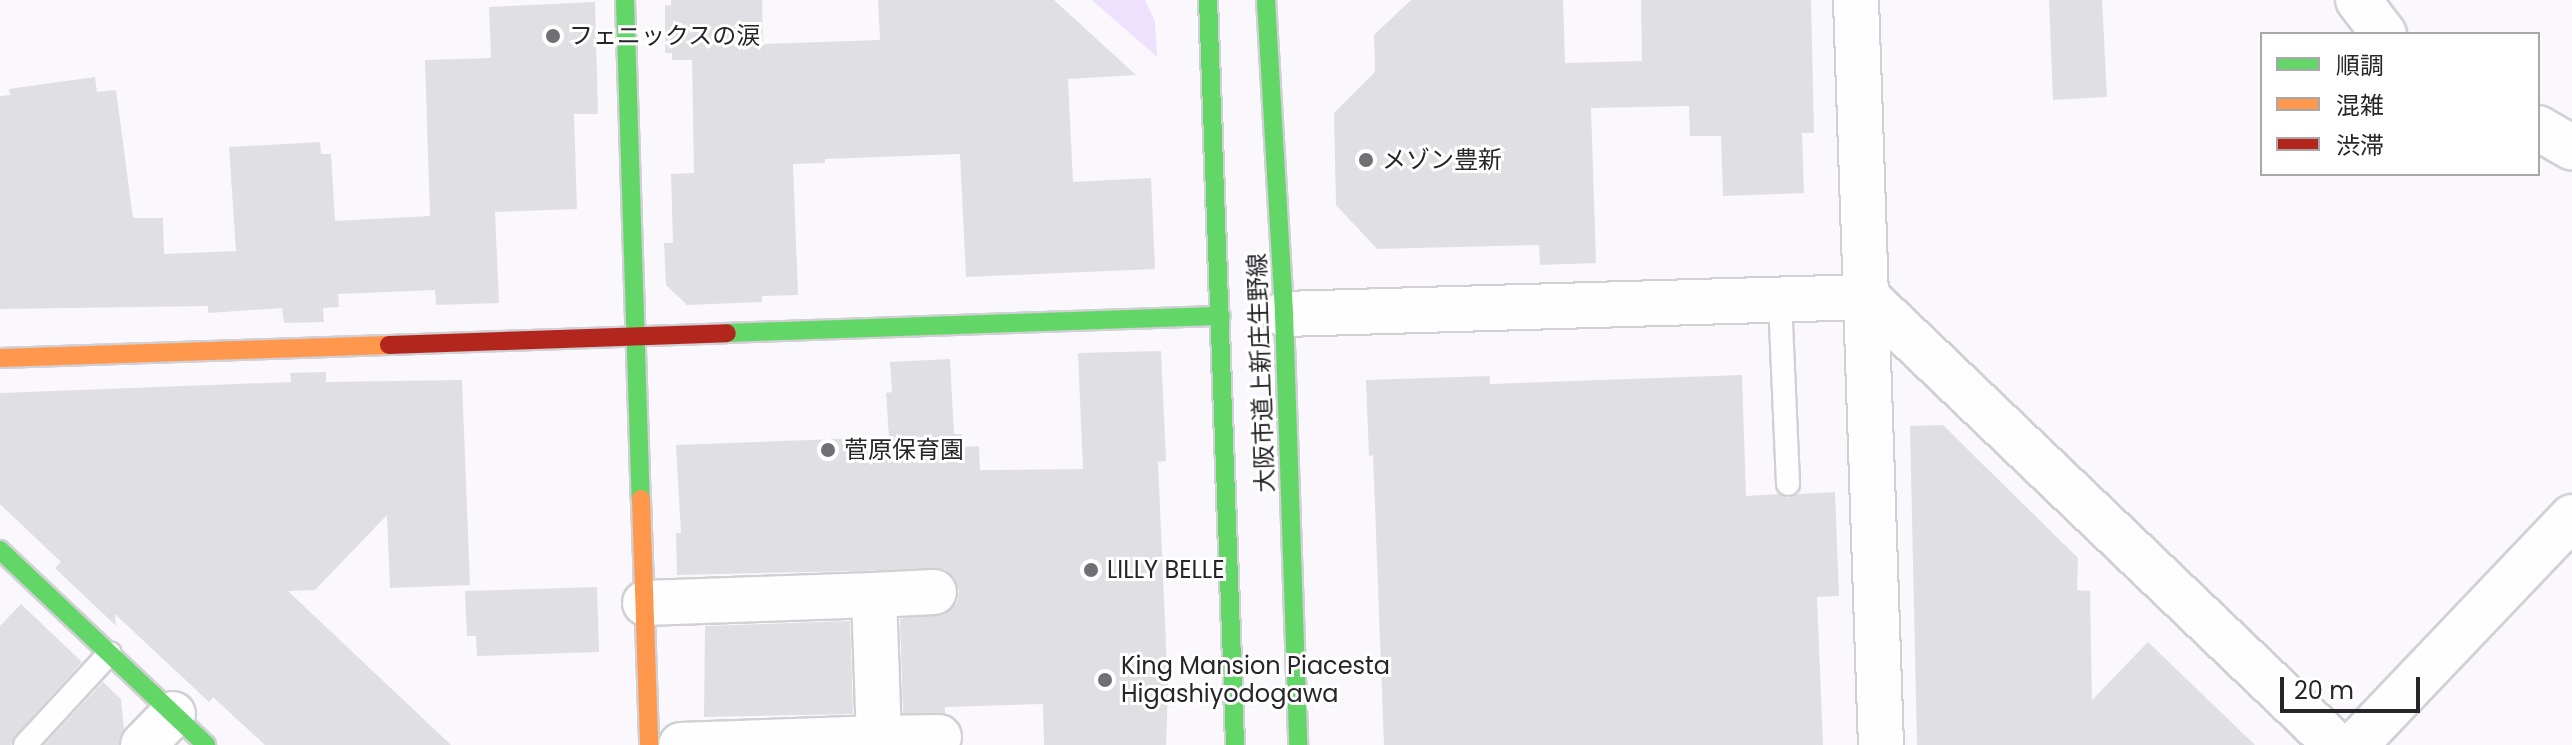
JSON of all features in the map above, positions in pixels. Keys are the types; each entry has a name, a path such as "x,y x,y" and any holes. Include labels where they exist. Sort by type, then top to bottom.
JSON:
{"street":[{"path":"625,0 649,745"},
{"name":"大阪市道上新庄生野線","path":"1208,0 1235,745"},
{"name":"大阪市道上新庄生野線","path":"1266,0 1284,314 1298,745"},
{"path":"1856,0 1881,745"},
{"path":"2358,0 2382,32"},
{"path":"2540,129 2572,148"},
{"path":"1284,314 1867,297 2336,745"},
{"path":"0,358 1221,316"},
{"path":"2355,745 2572,517"},
{"path":"0,550 206,745"},
{"path":"645,603 934,592"},
{"path":"874,595 879,738"},
{"path":"143,745 173,714"},
{"path":"681,745 939,737"}],"lane":[{"path":"1780,300 1788,484"},
{"path":"25,745 110,653"}],"shaded area":[{"path":"1092,0 1145,0 1155,22 1157,57"}],"building":[{"path":"671,0 762,0 763,44 880,40 878,0 1054,0 1136,75 1068,79 1073,182 1151,178 1155,269 966,277 960,154 825,159 825,163 793,164 798,295 762,296 762,302 687,305 666,285 664,243 673,243 671,174 694,173 692,60 672,60 672,53 665,53 665,5 671,6"},
{"path":"1411,0 1563,0 1565,63 1642,61 1641,0 1811,0 1814,133 1802,133 1804,193 1723,196 1721,136 1690,136 1689,106 1591,108 1596,263 1540,265 1539,245 1377,249 1336,205 1334,113 1375,72 1374,35"},
{"path":"2049,0 2102,0 2107,97 2053,100"},
{"path":"595,2 598,114 574,114 577,209 495,212 499,303 436,305 435,290 338,294 339,307 323,308 324,322 284,323 282,308 208,313 208,306 0,309 0,96 10,95 9,89 95,77 97,92 116,90 133,218 163,218 164,254 236,251 229,147 320,142 321,154 331,154 335,221 430,216 425,60 491,58 489,7"},
{"path":"1161,351 1166,461 1158,462 1168,691 1166,745 1044,745 1043,704 945,707 945,714 903,713 900,619 948,612 957,603 959,590 954,578 945,569 677,575 676,533 681,533 676,445 889,437 886,393 892,392 890,362 950,359 954,434 962,434 963,447 979,446 980,470 1083,469 1078,353"},
{"path":"326,372 326,382 462,380 470,585 390,588 387,515 315,590 288,591 451,745 265,745 213,697 209,702 115,614 116,626 55,568 61,562 0,504 0,393 291,382 290,373"},
{"path":"1742,375 1746,496 1779,494 1788,498 1798,494 1835,492 1839,596 1817,597 1823,745 1384,745 1373,455 1369,456 1366,380 1490,376 1490,384"},
{"path":"1943,425 2078,558 2077,590 2090,591 2092,700 2148,642 2255,745 1917,745 1910,426"},
{"path":"597,587 599,652 477,656 476,636 467,636 465,591"},
{"path":"21,604 82,662 15,736 11,745 0,745 0,626"},
{"path":"850,621 853,714 704,717 705,626"},
{"path":"103,682 121,699 124,730 119,745 44,745"}],"traffic: fast":[{"path":"625,0 641,499"},
{"path":"1208,0 1235,745"},
{"path":"1266,0 1284,314 1298,745"},
{"path":"727,333 1221,316"},
{"path":"0,550 206,745"}],"traffic: slow":[{"path":"0,358 389,345"},
{"path":"641,499 649,745"}],"traffic: jam":[{"path":"389,345 727,333"}],"place":[{"name":"フェニックスの涙","path":"553,36"},
{"name":"メゾン豊新","path":"1366,160"},
{"name":"菅原保育園","path":"828,450"},
{"name":"LILLY BELLE","path":"1091,570"},
{"name":"King Mansion Piacesta Higashiyodogawa","path":"1105,680"}]}
